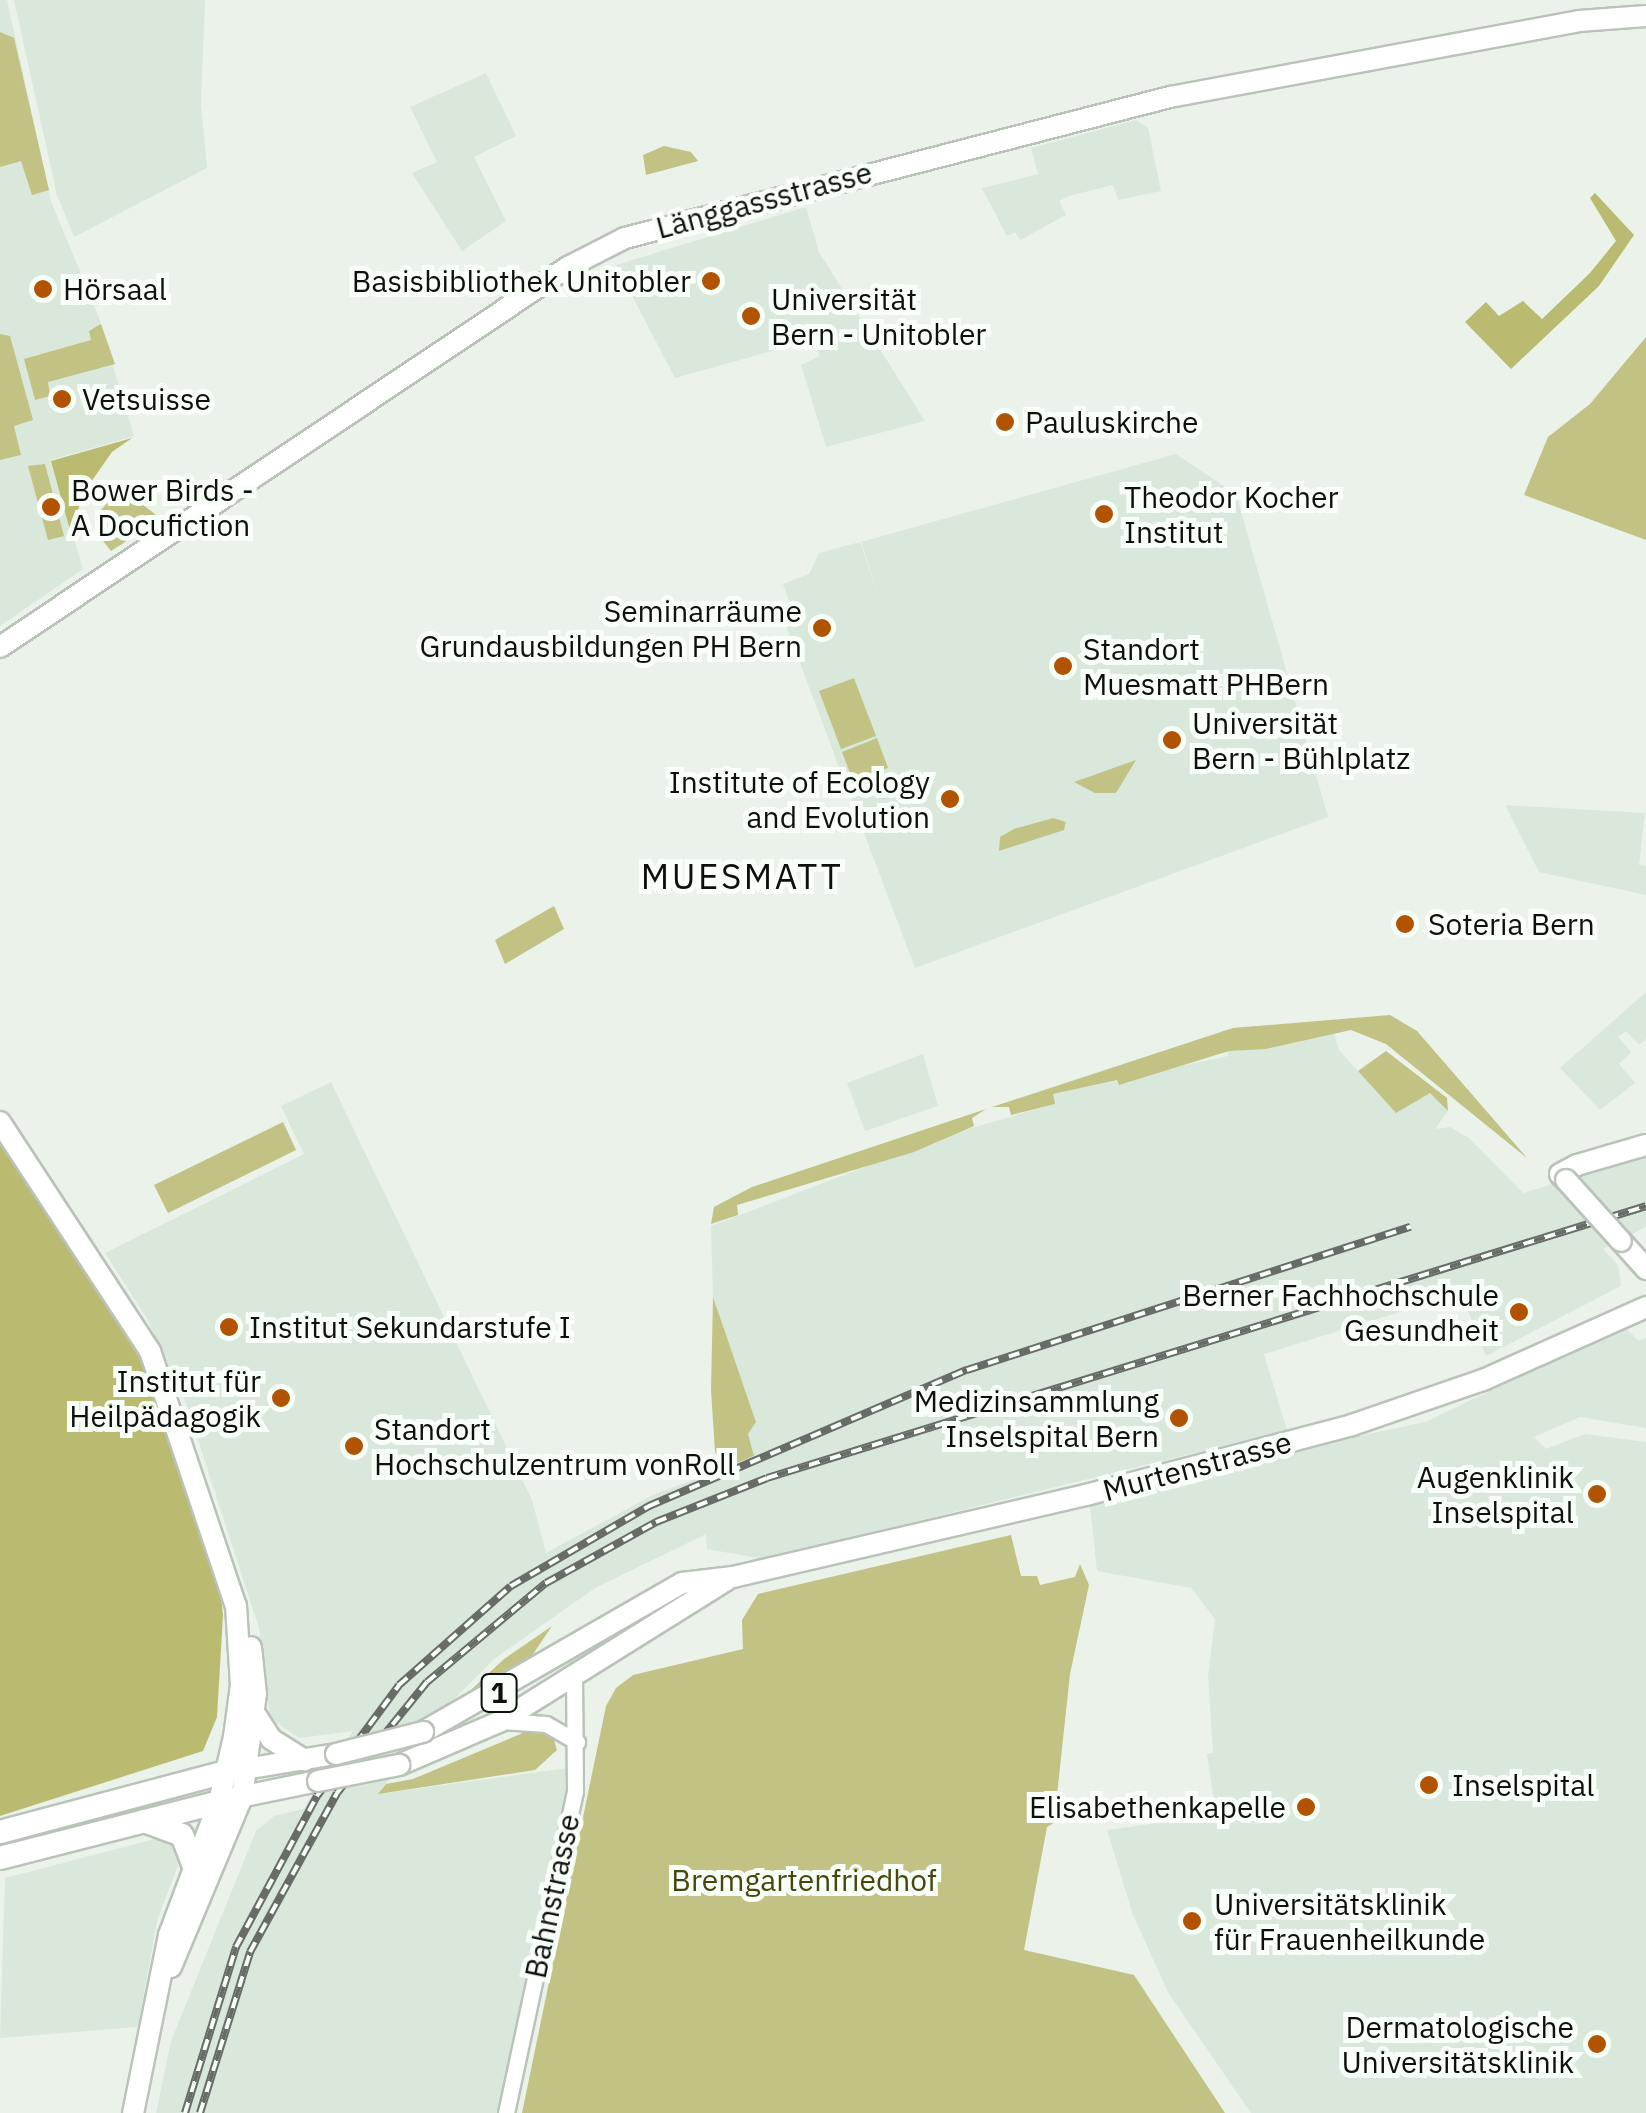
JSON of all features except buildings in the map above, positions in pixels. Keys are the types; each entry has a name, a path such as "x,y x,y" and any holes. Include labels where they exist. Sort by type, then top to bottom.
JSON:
{"highway":[{"path":"0,1832 237,1771"},
{"path":"0,1858 219,1802"},
{"path":"140,1820 182,1835 194,1866"}],"main road":[{"name":"Länggassstrasse","path":"0,647 551,278 624,238 1170,97 1640,16"},
{"path":"0,1122 150,1350 254,1654 255,1714 237,1771 219,1802 169,1935 132,2113"},
{"path":"1646,1145 1563,1177 1646,1269"},
{"name":"Murtenstrasse","path":"237,1771 336,1754 423,1732 682,1583 732,1577 1192,1470 1352,1425 1482,1380 1646,1306"},
{"name":"Murtenstrasse","path":"219,1802 399,1765 501,1721 732,1577"},
{"path":"160,1991 242,1796 237,1771 241,1685 236,1606"},
{"path":"572,1646 574,1676"},
{"path":"255,1714 270,1738 305,1760"}],"street":[{"name":"Bahnstrasse","path":"506,2113 572,1806 577,1742 574,1676"},
{"path":"501,1721 546,1724 577,1742"}],"shaded area":[{"name":"Vetsuisse","path":"0,0 7,0 51,201 98,315 134,436 51,460 83,569 0,626"},
{"path":"14,0 205,0 201,104 207,168 74,237 57,195"},
{"path":"486,73 516,136 474,157 506,221 462,251 412,173 437,162 410,107"},
{"path":"1136,120 1148,128 1161,191 1118,200 1113,185 1069,196 1059,201 1066,215 1020,240 1015,232 1007,236 982,188 1038,174 1031,148"},
{"path":"1595,193 1634,235 1599,286 1511,369 1465,322 1486,302 1499,316 1523,301 1542,319 1590,273 1616,241 1590,198"},
{"name":"Universität Bern - Unitobler","path":"806,207 819,252 925,421 826,447 801,365 820,356 812,340 675,378 616,265"},
{"path":"132,438 112,452 84,492 75,519 79,531 71,534 51,461"},
{"name":"Universität Bern - Bühlplatz","path":"1176,454 1236,494 1328,817 915,968 781,613 789,601 783,584 809,574 819,553 860,542 880,601 861,542"},
{"path":"1505,805 1645,813 1639,865 1646,866 1646,895 1539,872"},
{"path":"1646,992 1646,1039 1639,1045 1626,1031 1618,1037 1631,1052 1619,1064 1635,1083 1600,1110 1560,1068"},
{"path":"1334,1033 1339,1050 1395,1112 1430,1092 1448,1111 1435,1129 1450,1127 1469,1138 1523,1193 1646,1156 1646,1227 1603,1249 1618,1265 1621,1286 1486,1356 1461,1293 1264,1354 1287,1430 763,1559 707,1549 706,1534 595,1588 494,1659 439,1714 378,1794 576,1767 506,2113 156,2113 171,2041 256,1831 274,1816 303,1809 353,1731 299,1738 270,1718 259,1628 185,1400 146,1317 105,1253 304,1154 281,1106 331,1082 532,1500 546,1553 651,1496 754,1456 748,1434 756,1422 713,1297 711,1226 948,1135 1054,1104 1053,1094 1118,1080 1129,1083 1128,1077 1228,1056 1228,1051 1266,1049"},
{"path":"923,1054 938,1106 865,1131 847,1083"},
{"path":"0,1132 139,1342 218,1569 223,1615 217,1717 203,1751 0,1816"},
{"name":"Inselspital","path":"1625,1327 1639,1341 1646,1338 1646,1428 1580,1417 1534,1437 1546,1449 1585,1434 1646,1442 1646,2113 1251,2113 1169,1994 1133,1915 1107,1830 1216,1815 1207,1754 1213,1753 1208,1676 1215,1619 1191,1588 1097,1571 1090,1506 1250,1459 1425,1422"},
{"path":"159,1838 174,1843 178,1865 157,1921 138,2027 0,2038 5,1878"}],"green space":[{"path":"0,32 14,38 49,190 32,195 21,161 0,167"},
{"path":"664,146 691,152 698,161 646,175 643,155"},
{"path":"101,324 115,364 48,382 50,396 35,400 24,359 91,340 89,331"},
{"path":"0,334 10,336 33,420 14,426 21,455 0,460"},
{"path":"1646,337 1646,540 1524,495 1548,437 1590,404"},
{"path":"45,464 64,536 48,540 28,466"},
{"path":"132,496 161,519 111,551 96,532 98,513 112,498"},
{"path":"854,678 876,736 841,749 819,691"},
{"path":"877,738 888,768 853,781 842,752"},
{"path":"1136,760 1116,793 1095,793 1074,782"},
{"path":"1053,818 1066,822 1064,830 999,851 1000,837"},
{"path":"554,906 564,929 505,964 495,940"},
{"path":"1390,1015 1417,1031 1527,1158 1386,1044 1351,1030 1266,1049 1229,1051 1119,1085 1117,1080 1053,1094 1055,1104 1011,1115 1009,1107 992,1107 1233,1028"},
{"path":"1386,1051 1447,1098 1448,1111 1430,1093 1396,1113 1358,1071"},
{"path":"986,1109 972,1118 974,1126 914,1152 737,1205 738,1215 711,1224 714,1207 752,1187"},
{"path":"283,1122 296,1150 168,1213 154,1185"},
{"path":"713,1297 756,1422 748,1434 754,1456 724,1468 715,1452 711,1390"},
{"name":"Bremgartenfriedhof","path":"1011,1535 1021,1576 1037,1576 1040,1585 1075,1577 1080,1564 1089,1585 1070,1674 1054,1823 1047,1827 1024,1950 1134,1975 1225,2113 522,2113 606,1706 616,1688 633,1675 743,1649 742,1620 758,1594"},
{"path":"552,1626 529,1660 455,1705 504,1659"},
{"path":"535,1728 552,1734 557,1750 535,1770 378,1794 386,1784 413,1779"}],"railway":[{"path":"200,2113 250,1952 337,1793 427,1682 546,1583 656,1522 767,1478 1646,1206"},
{"path":"185,2113 236,1947 317,1796 399,1685 511,1586 649,1506 967,1370 1411,1227"}],"place":[{"name":"Basisbibliothek Unitobler","path":"711,281"},
{"name":"Hörsaal","path":"43,289"},
{"name":"Universität Bern - Unitobler","path":"751,316"},
{"name":"Vetsuisse","path":"62,399"},
{"name":"Pauluskirche","path":"1005,422"},
{"name":"Bower Birds - A Docufiction","path":"51,507"},
{"name":"Theodor Kocher Institut","path":"1104,514"},
{"name":"Seminarräume Grundausbildungen PH Bern","path":"822,628"},
{"name":"Standort Muesmatt PHBern","path":"1063,666"},
{"name":"Universität Bern - Bühlplatz","path":"1172,740"},
{"name":"Institute of Ecology and Evolution","path":"950,799"},
{"name":"Soteria Bern","path":"1405,924"},
{"name":"Berner Fachhochschule Gesundheit","path":"1519,1312"},
{"name":"Institut Sekundarstufe I","path":"229,1327"},
{"name":"Institut für Heilpädagogik","path":"281,1398"},
{"name":"Medizinsammlung Inselspital Bern","path":"1179,1418"},
{"name":"Standort Hochschulzentrum vonRoll","path":"354,1446"},
{"name":"Augenklinik Inselspital","path":"1597,1494"},
{"name":"Inselspital","path":"1429,1785"},
{"name":"Elisabethenkapelle","path":"1306,1807"},
{"name":"Universitätsklinik für Frauenheilkunde","path":"1192,1921"},
{"name":"Dermatologische Universitätsklinik","path":"1597,2044"}],"district":[{"name":"MUESMATT","path":"742,876"}]}
